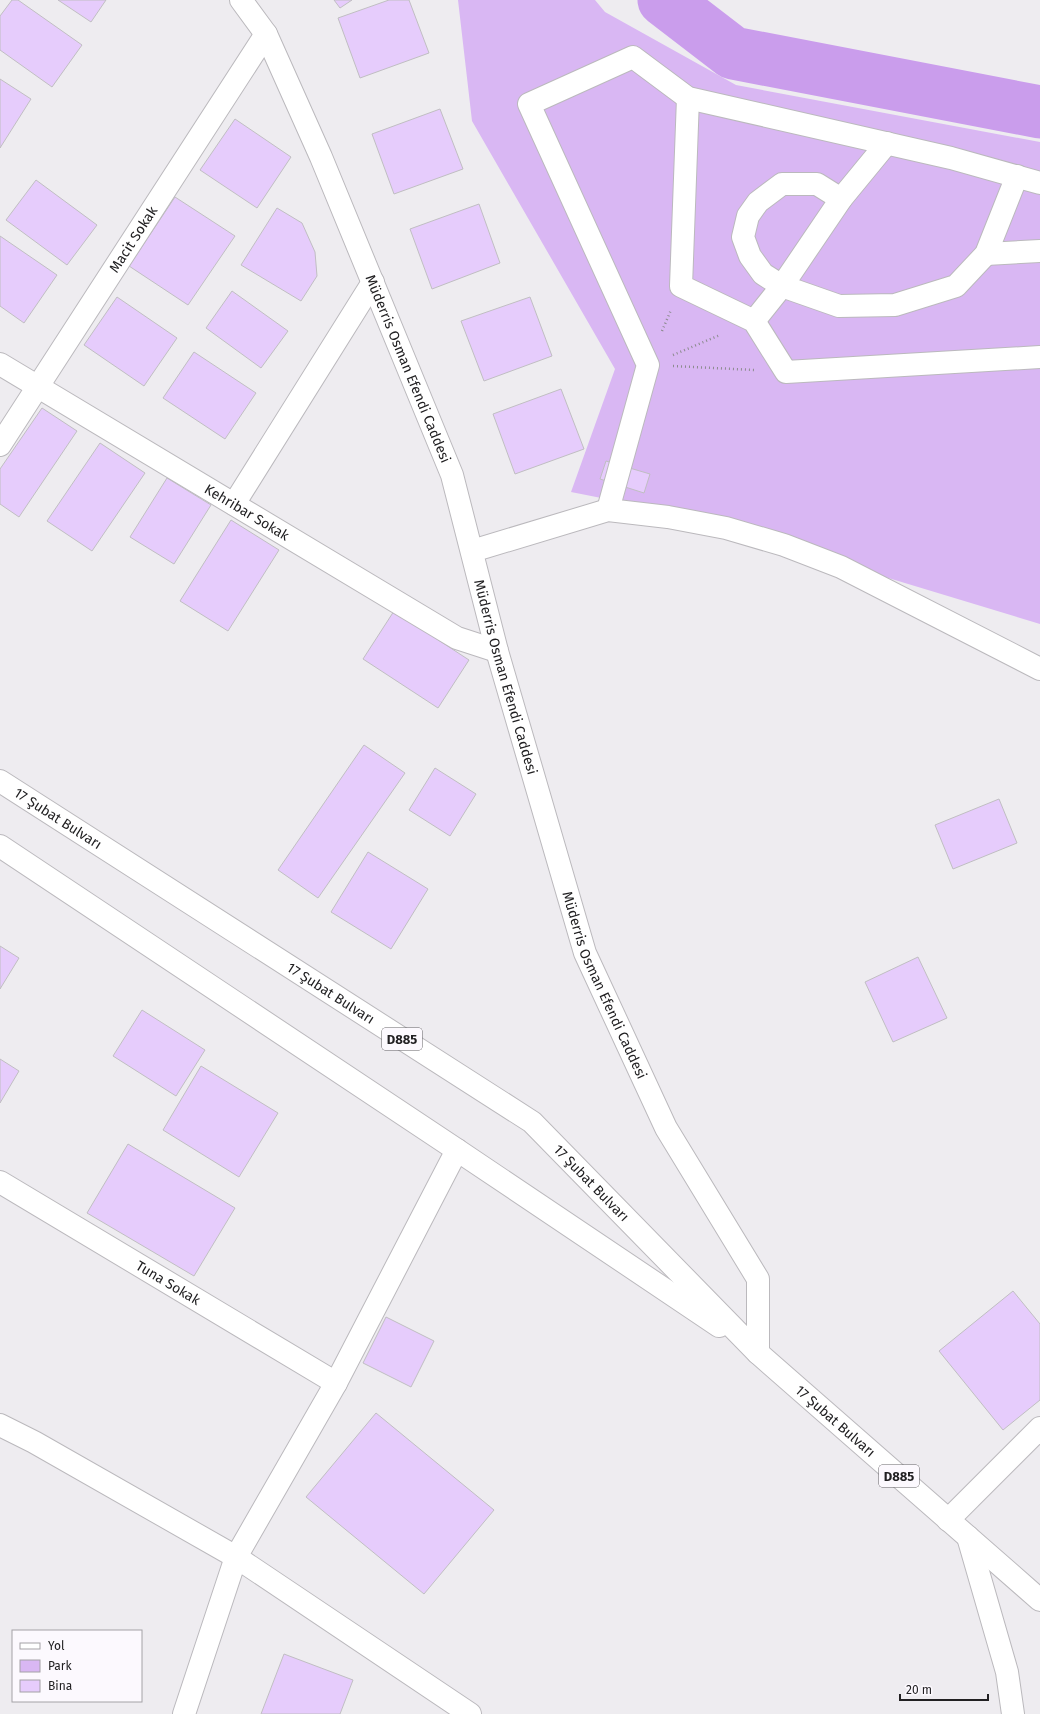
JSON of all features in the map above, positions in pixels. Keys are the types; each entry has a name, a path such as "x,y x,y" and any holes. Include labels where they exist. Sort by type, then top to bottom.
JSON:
{"main road":[{"name":"Müderris Osman Efendi Caddesi","path":"241,0 266,34 321,157 452,475 497,651 586,953 666,1128 758,1279 758,1353"},
{"name":"Macit Sokak","path":"0,445 266,34"},
{"path":"608,510 648,365 529,104 633,58 688,98 887,143 1040,183"},
{"path":"688,98 681,286 754,321 786,372 1040,358"},
{"path":"754,321 782,286 840,199 887,143"},
{"path":"840,199 817,184 782,184 758,202 748,216 743,237 750,256 763,274 782,286 839,306 895,305 956,286 986,254 1017,176"},
{"path":"986,254 1040,251"},
{"path":"234,504 373,282"},
{"name":"Kehribar Sokak","path":"0,364 457,638 497,651"},
{"path":"472,551 608,510 668,517 718,527 784,545 840,567 1040,669"},
{"name":"17 Şubat Bulvarı","path":"0,781 532,1122 758,1353 1040,1600"},
{"name":"17 Şubat Bulvarı","path":"0,846 457,1150 758,1353"},
{"path":"184,1714 236,1557 336,1382 457,1150"},
{"name":"Tuna Sokak","path":"0,1182 336,1382"},
{"path":"0,1424 236,1557 470,1714"},
{"path":"948,1520 1040,1428"},
{"path":"968,1537 1007,1672 1013,1714"}],"path":[{"path":"648,365 681,286"},
{"path":"648,365 754,321"},
{"path":"648,365 786,372"}],"green space":[{"path":"458,0 595,0 605,12 736,85 1040,142 1040,624 667,511 571,492 615,369 472,121"}],"building":[{"path":"12,0 18,0 82,45 52,87 0,50 0,16"},
{"path":"58,0 106,0 91,22"},
{"path":"334,0 352,0 340,8"},
{"path":"389,0 409,0 429,53 360,78 338,18"},
{"path":"0,79 31,99 0,148"},
{"path":"440,109 463,169 394,194 372,134"},
{"path":"235,119 291,157 257,208 200,170"},
{"path":"36,180 97,225 67,265 6,220"},
{"path":"175,197 235,236 188,305 129,266"},
{"path":"479,204 500,263 432,289 410,229"},
{"path":"277,208 302,223 315,252 317,276 301,301 241,265"},
{"path":"0,236 57,275 24,323 0,306"},
{"path":"232,291 288,331 261,368 206,328"},
{"path":"117,297 177,338 144,386 84,345"},
{"path":"530,297 552,356 484,381 461,321"},
{"path":"194,352 256,393 225,439 163,398"},
{"path":"561,389 584,449 515,474 493,414"},
{"path":"42,408 77,431 19,517 0,504 0,469"},
{"path":"100,443 145,473 92,551 47,521"},
{"path":"606,461 650,474 644,493 600,479"},
{"path":"167,478 211,505 174,564 130,537"},
{"path":"231,520 279,550 228,631 180,601"},
{"path":"394,611 469,660 438,708 363,659"},
{"path":"364,745 405,773 318,898 278,870"},
{"path":"435,768 476,794 450,836 409,810"},
{"path":"999,799 1017,843 953,869 935,825"},
{"path":"368,852 428,889 391,949 331,912"},
{"path":"0,946 19,958 0,989"},
{"path":"918,957 947,1018 893,1042 865,982"},
{"path":"142,1010 205,1050 176,1096 113,1056"},
{"path":"0,1059 19,1071 0,1103"},
{"path":"201,1066 278,1113 239,1177 163,1130"},
{"path":"128,1144 235,1208 194,1276 87,1213"},
{"path":"1013,1291 1040,1324 1040,1400 1003,1430 939,1351"},
{"path":"386,1317 434,1341 411,1387 363,1363"},
{"path":"376,1413 494,1510 424,1594 306,1497"},
{"path":"284,1654 353,1680 340,1714 261,1714"}],"waterway":[{"path":"664,0 733,53 1040,112"}]}
